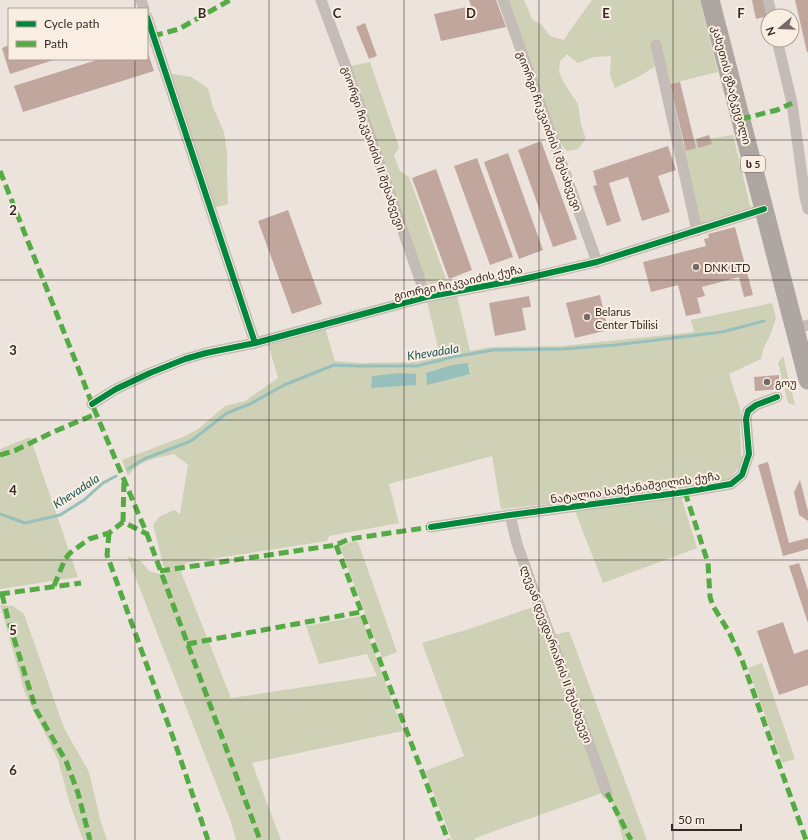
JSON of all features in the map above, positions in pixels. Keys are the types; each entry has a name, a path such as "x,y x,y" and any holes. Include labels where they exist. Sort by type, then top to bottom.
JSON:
{"highway":[{"name":"კახეთის გზატკეცილი","path":"710,0 785,293 801,327 808,380"}],"street":[{"name":"გიორგი ჩიკვაიძის II შესახვევი","path":"321,0 346,67 426,297"},
{"name":"გიორგი ჩიკვაიძის I შესახვევი","path":"503,0 597,262"},
{"path":"148,20 255,343"},
{"path":"656,45 697,231"},
{"path":"779,48 792,104 808,209"},
{"name":"გიორგი ჩიკვაიძის ქუჩა","path":"92,404 116,389 185,359 255,343 426,297 523,279 597,262 764,209"},
{"name":"ნატალია სამქანაშვილის ქუჩა","path":"431,526 510,514 685,492 731,484 742,475 749,454 746,419 748,411 756,405 777,397"},
{"name":"ლევან დევდარიანის II შესახვევი","path":"510,514 517,544 607,793"}],"green space":[{"path":"503,0 524,0 532,19 542,25 550,36 564,40 592,0 700,0 718,72 665,85 660,63 640,76 615,88 610,75 611,56 594,57 578,63 567,54 560,61 559,72 564,83 578,104 581,124 586,139 578,149 567,151 550,131"},
{"path":"370,62 399,147 394,156 400,171 409,177 446,279 429,285 407,241 346,67"},
{"path":"166,73 191,77 208,88 213,107 224,132 227,152 228,204 211,209"},
{"path":"733,135 752,213 697,231 678,144"},
{"path":"456,291 470,351 490,347 562,346 694,332 691,320 772,303 776,318 764,347 761,359 729,374 741,411 740,426 742,464 729,479 655,493 501,509 492,456 389,484 399,523 329,536 327,541 185,563 181,572 231,698 377,676 367,654 319,664 306,626 361,616 403,731 252,763 281,840 236,840 231,822 127,556 141,561 149,571 166,576 153,525 159,517 174,510 180,514 188,465 174,454 148,460 138,466 128,476 122,460 185,436 198,429 225,406 245,401 278,378 267,340 324,324 335,361 361,363 415,362 440,356 426,297","holes":["469,364 470,374 427,384"]},
{"path":"783,356 795,405 788,403 778,363"},
{"path":"30,437 78,577 0,589 0,449"},
{"path":"681,496 697,548 603,583 575,511"},
{"path":"353,541 358,542 397,652 382,658 340,547"},
{"path":"0,605 13,606 24,614 64,728 89,772 100,819 107,840 83,840 69,801 58,760 25,693"},
{"path":"536,606 602,793 475,838 475,840 452,840 425,771 464,756 422,643"},
{"path":"569,631 647,840 623,840 610,794 554,635"},
{"path":"762,663 795,759 782,763 748,668"}],"water":[{"path":"468,363 470,374 427,385 426,373 452,365"},
{"path":"400,373 416,374 416,385 371,388 372,376"}],"building":[{"path":"469,0 496,0 506,27 441,41 434,14 471,6"},
{"path":"752,0 765,0 766,8 760,8 760,18 756,19"},
{"path":"795,0 808,0 808,52 800,22 800,8 797,8"},
{"path":"365,23 377,56 369,59 356,27"},
{"path":"8,45 8,60 54,60 10,74 2,48"},
{"path":"148,53 154,71 23,112 14,86 97,60 148,60"},
{"path":"680,82 696,148 686,151 670,84"},
{"path":"709,135 712,144 698,148 696,139"},
{"path":"541,141 577,239 553,247 518,150"},
{"path":"668,146 676,170 658,176 670,212 642,221 628,177 609,183 621,221 607,226 593,186 597,185 593,171"},
{"path":"508,153 543,250 519,259 484,162"},
{"path":"477,158 513,257 490,265 454,166"},
{"path":"436,169 472,270 449,279 412,178"},
{"path":"288,210 322,304 292,314 258,221"},
{"path":"735,227 753,295 744,297 739,277 702,287 705,296 697,298 701,313 686,316 678,285 651,292 643,262 706,246 704,239 709,238 708,234"},
{"name":"Belarus Center Tbilisi","path":"600,295 608,330 575,338 566,303"},
{"path":"529,296 531,307 522,308 526,330 495,336 489,303"},
{"path":"779,375 779,389 755,391 754,377"},
{"path":"768,462 789,543 808,538 808,549 783,556 758,465"},
{"path":"800,480 808,511 808,521 799,515 794,492"},
{"path":"799,563 808,590 808,623 789,566"},
{"path":"783,622 794,654 808,649 808,685 779,695 757,631"}],"waterway":[{"name":"Khevadala","path":"128,469 144,459 191,441 227,413 250,404 284,385 334,365 417,366 453,357 493,350 562,349 615,345 722,332 764,321"},
{"name":"Khevadala","path":"0,514 25,523 60,515 84,500 103,483 116,476"}],"marked path":[{"path":"153,36 179,29 230,0"},
{"path":"741,119 777,110 792,103"},
{"path":"0,171 92,404 147,534 260,840"},
{"path":"0,455 16,450 53,432 96,414"},
{"path":"123,522 124,480"},
{"path":"685,492 708,563 710,597 713,606 729,632 742,660 806,840"},
{"path":"54,586 65,559 70,553 89,539 109,533 123,522 147,534"},
{"path":"160,571 336,545 349,539 431,527"},
{"path":"109,533 107,555 175,743 208,840"},
{"path":"336,545 448,840"},
{"path":"0,594 81,583"},
{"path":"2,594 8,619 36,710 66,761 78,793 90,840"},
{"path":"187,644 361,612"},
{"path":"607,793 631,840"}],"cycle path":[{"path":"148,20 255,343"},
{"path":"92,404 116,389 185,359 255,343 426,297 523,279 597,262 764,209"},
{"path":"431,527 685,492 731,484 742,475 749,454 746,419 748,411 756,405 777,397"}],"place":[{"name":"DNK LTD","path":"696,267"},
{"name":"Belarus Center Tbilisi","path":"587,317"},
{"name":"გოუ","path":"767,382"}]}
